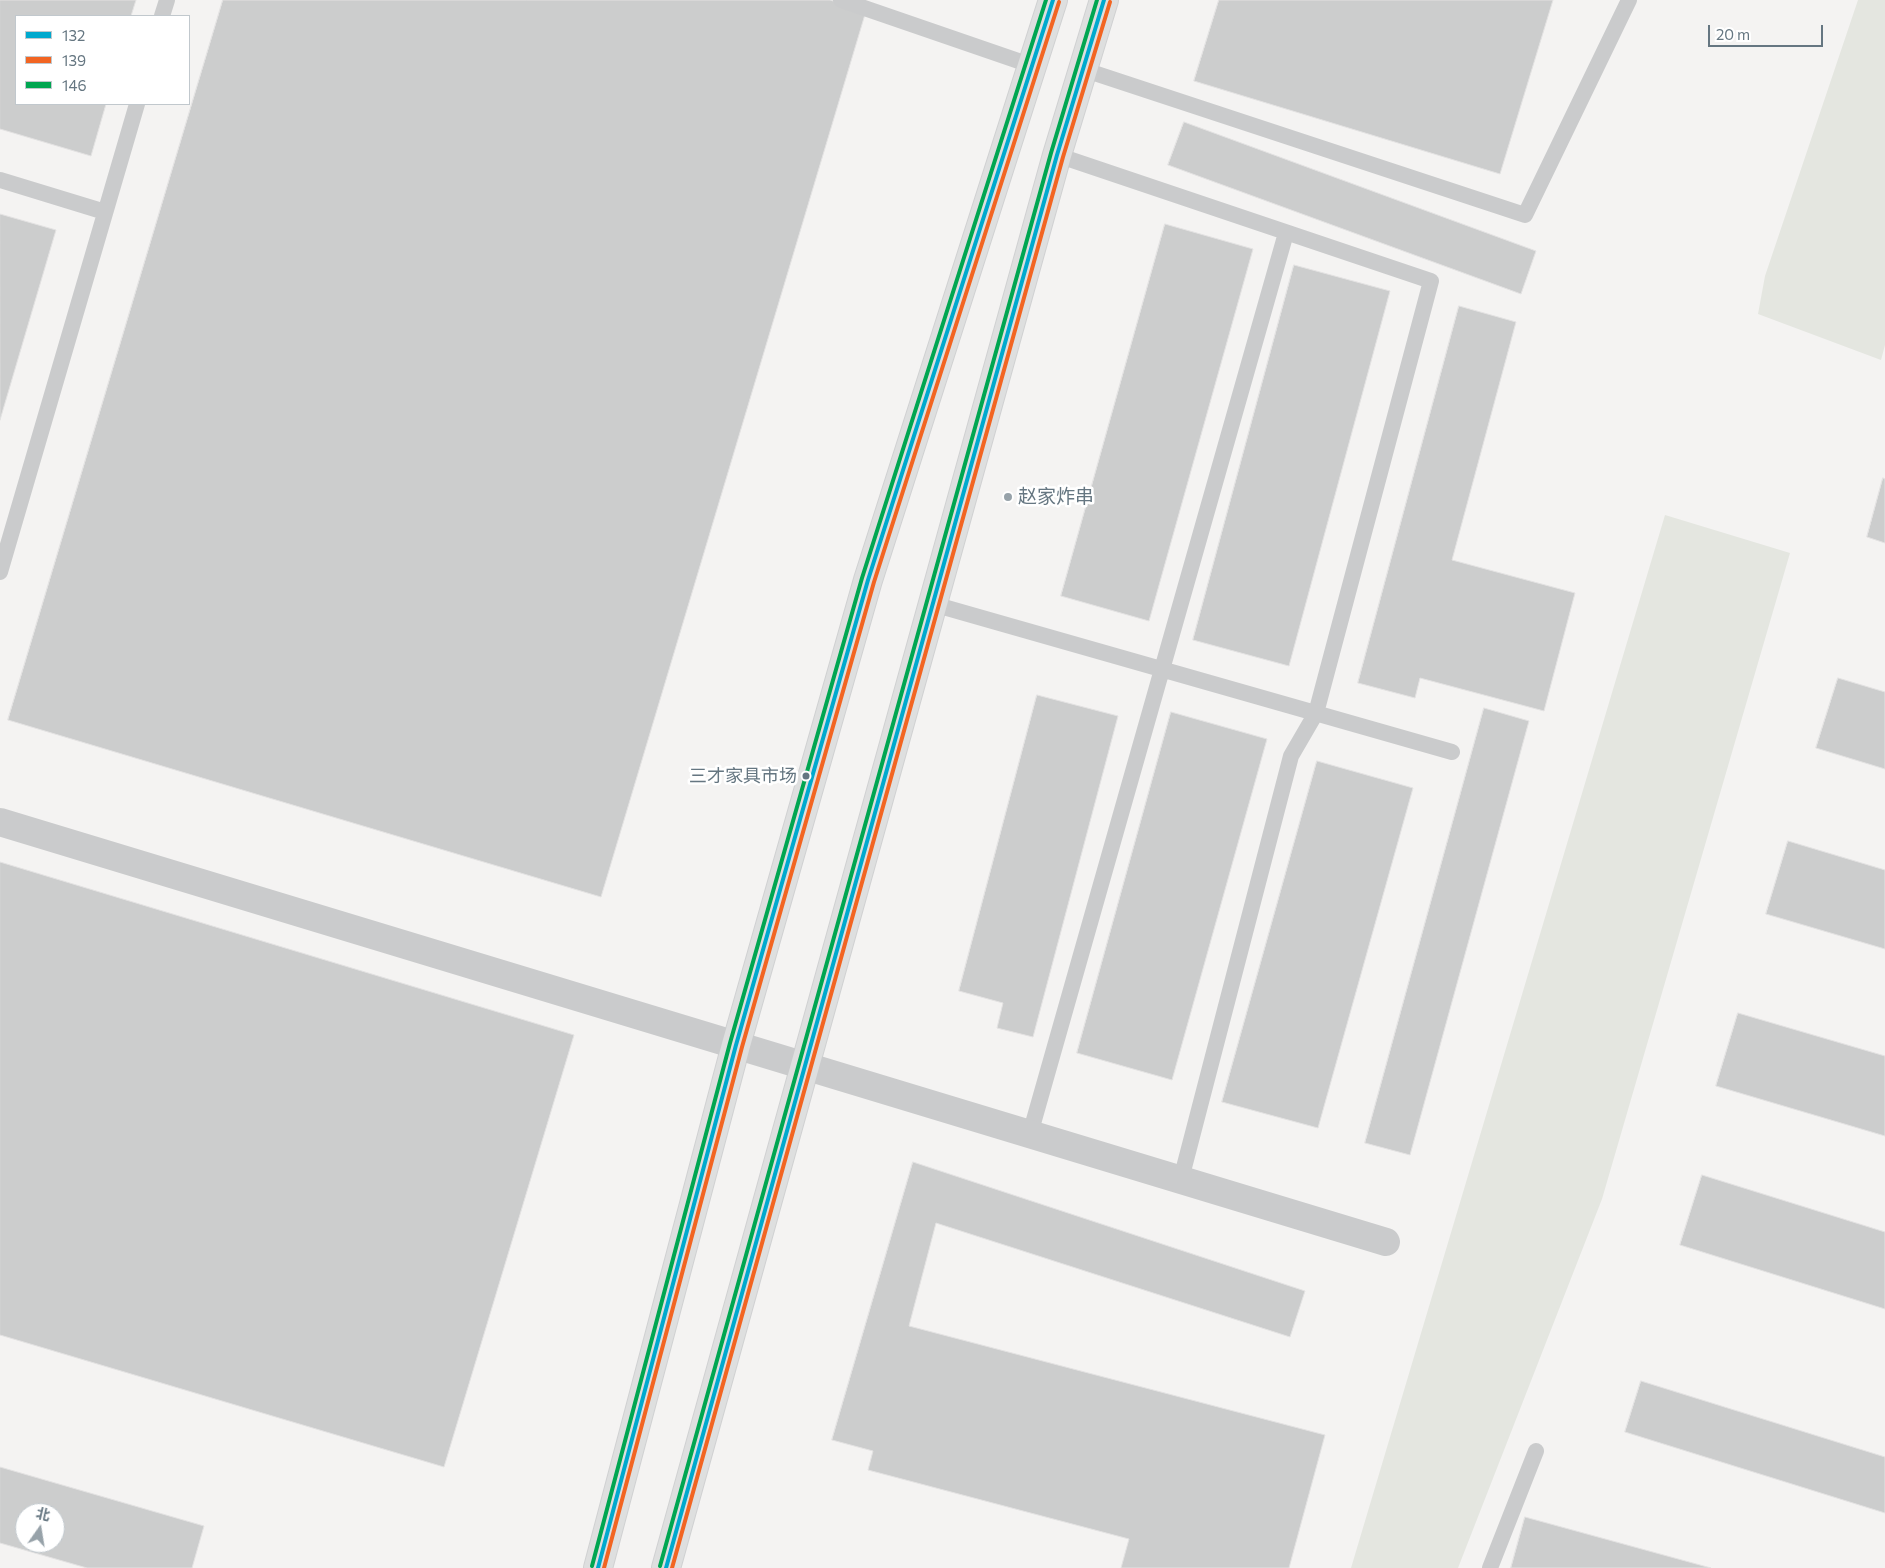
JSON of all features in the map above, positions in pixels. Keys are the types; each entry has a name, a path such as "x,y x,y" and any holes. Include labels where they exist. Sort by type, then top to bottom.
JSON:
{"main road":[{"path":"598,1568 736,1045 868,580 1053,0"},
{"path":"666,1568 1057,155 1104,0"}],"street":[{"path":"0,822 1386,1242"}],"lane":[{"path":"162,15 167,0"},
{"path":"841,0 1033,66"},
{"path":"1082,69 1525,215 1629,0"},
{"path":"0,572 137,105"},
{"path":"1057,155 1431,282 1316,713 1291,756 1180,1179"},
{"path":"0,180 105,212"},
{"path":"1030,1134 1286,233"},
{"path":"933,604 1452,752"},
{"path":"1490,1568 1536,1451"}],"shaded area":[{"path":"1858,0 1885,0 1885,345 1881,360 1758,314 1765,276"},
{"path":"1665,515 1790,553 1602,1199 1458,1568 1351,1568"}],"building":[{"path":"0,0 136,0 131,15 15,15 15,105 106,105 91,156 0,129"},
{"name":"三才家具市场","path":"223,0 830,0 866,11 601,897 8,720"},
{"path":"1219,0 1553,0 1500,174 1194,81"},
{"path":"1184,122 1536,251 1521,294 1168,165"},
{"path":"0,214 56,230 0,420"},
{"path":"1165,224 1253,249 1149,621 1061,596"},
{"path":"1294,265 1390,291 1289,666 1193,640"},
{"path":"1459,306 1516,322 1452,560 1575,593 1544,711 1420,678 1415,698 1358,683"},
{"path":"1883,478 1885,479 1885,543 1867,537"},
{"path":"1838,678 1885,692 1885,769 1816,748"},
{"path":"1037,695 1118,716 1033,1037 997,1028 1003,1003 959,991"},
{"path":"1484,708 1529,721 1410,1155 1365,1143"},
{"path":"1171,712 1267,739 1172,1080 1077,1053"},
{"path":"1317,761 1413,788 1318,1128 1222,1102"},
{"path":"1788,841 1885,870 1885,949 1766,914"},
{"path":"0,862 574,1035 444,1467 0,1335"},
{"path":"1738,1013 1885,1056 1885,1136 1716,1086"},
{"path":"913,1162 1305,1291 1290,1337 936,1223 909,1326 1325,1435 1289,1568 1121,1568 1129,1539 868,1470 873,1451 832,1440"},
{"path":"1702,1175 1885,1232 1885,1309 1680,1245"},
{"path":"1641,1381 1885,1457 1885,1513 1625,1432"},
{"path":"0,1467 204,1526 192,1568 87,1568 35,1553 65,1553 65,1503 15,1503 15,1547 0,1543"},
{"path":"1525,1517 1711,1568 1511,1568"}],"transit line":[{"name":"146","path":"592,1566 730,1043 862,578 1046,0"},
{"name":"132","path":"598,1568 736,1045 868,580 1053,0"},
{"name":"146","path":"660,1566 1051,153 1097,0"},
{"name":"132","path":"666,1568 1057,155 1104,0"},
{"name":"139","path":"604,1568 742,1047 874,582 1059,2"},
{"name":"139","path":"672,1568 1063,157 1110,2"}],"place":[{"name":"赵家炸串","path":"1008,497"},
{"name":"三才家具市场","path":"806,776"}]}
